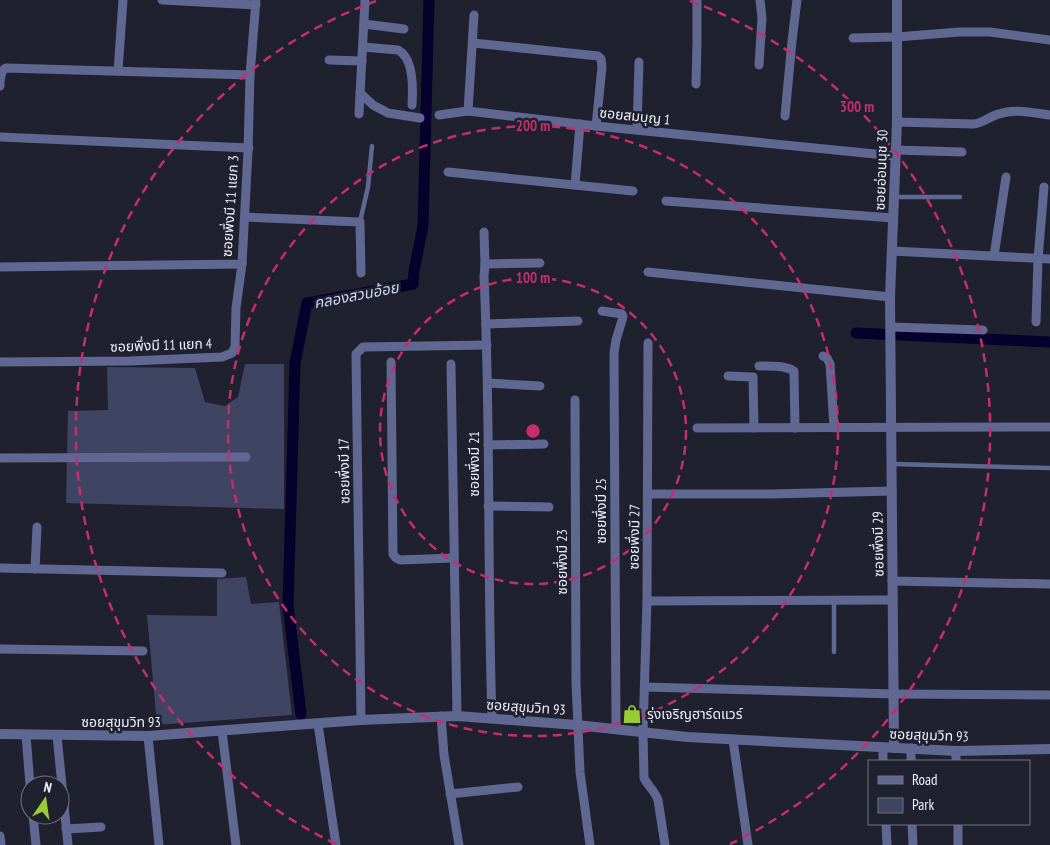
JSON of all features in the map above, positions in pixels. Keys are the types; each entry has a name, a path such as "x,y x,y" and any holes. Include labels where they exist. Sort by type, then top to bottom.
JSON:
{"street":[{"path":"118,71 123,0"},
{"path":"162,0 256,2"},
{"path":"360,114 365,0"},
{"path":"696,84 697,0"},
{"path":"759,65 762,18 760,0"},
{"path":"785,116 797,0"},
{"name":"ซอยอ่อนนุช 30","path":"890,340 897,122 897,0"},
{"name":"ซอยพึ่งมี 11 แยก 3","path":"0,267 242,264 249,148 250,75 256,2"},
{"path":"468,111 474,16"},
{"path":"364,24 404,29"},
{"path":"853,38 990,32 1050,40"},
{"path":"472,43 598,56 602,67 596,126"},
{"path":"363,47 398,50 404,53 413,81 412,105"},
{"path":"329,60 362,61"},
{"path":"637,130 639,62"},
{"path":"0,86 1,72 6,68 250,75"},
{"path":"360,93 373,105 388,113 420,118"},
{"path":"897,122 973,124 1013,110 1050,115"},
{"name":"ซอยสมบุญ 1","path":"439,115 468,111 596,126 895,153 962,152"},
{"path":"575,185 580,124"},
{"path":"0,137 249,148"},
{"path":"448,172 633,191"},
{"path":"994,256 1006,176"},
{"path":"1036,322 1038,259 1044,187"},
{"path":"666,201 893,218"},
{"path":"245,217 360,222 361,273"},
{"name":"ซอยพึ่งมี 21","path":"484,232 488,383 492,718"},
{"path":"892,250 1050,259"},
{"path":"485,264 540,263"},
{"name":"ซอยพึ่งมี 11 แยก 4","path":"0,362 130,361 227,356 232,353 235,347 236,308 242,264"},
{"path":"648,272 890,297"},
{"name":"ซอยพึ่งมี 25","path":"602,311 619,313 623,317 614,353 616,729"},
{"path":"486,324 578,321"},
{"path":"890,328 983,330"},
{"name":"ซอยพึ่งมี 29","path":"890,340 894,748"},
{"name":"ซอยพึ่งมี 27","path":"648,343 644,778 656,794 658,800 665,845"},
{"name":"ซอยพึ่งมี 17","path":"361,720 356,354 363,347 486,345"},
{"path":"823,356 827,358 830,364 834,428"},
{"path":"391,362 393,554 400,560 453,558"},
{"path":"451,364 457,716"},
{"path":"759,366 782,367 794,371 795,428"},
{"path":"728,376 753,377 754,428"},
{"path":"488,383 540,386"},
{"name":"ซอยพึ่งมี 23","path":"575,400 576,683 581,786 590,845"},
{"path":"697,428 1050,427"},
{"path":"488,445 544,444"},
{"path":"0,458 246,457"},
{"path":"648,494 892,491"},
{"path":"488,506 549,507"},
{"path":"35,569 37,527"},
{"path":"0,568 222,573"},
{"path":"892,581 1050,584"},
{"path":"647,601 893,600"},
{"path":"0,650 144,651"},
{"path":"645,687 894,694 1050,695"},
{"path":"441,716 444,754 459,845"},
{"name":"ซอยสุขุมวิท 93","path":"0,734 148,736 361,720 457,716 578,725 687,737 911,748 956,756 1050,749"},
{"path":"318,724 336,845"},
{"path":"222,731 236,845"},
{"path":"26,735 29,775"},
{"path":"57,736 68,845"},
{"path":"148,736 160,845"},
{"path":"733,740 748,845"},
{"path":"882,747 883,760"},
{"path":"911,748 911,760"},
{"path":"450,794 518,787"},
{"path":"34,825 36,845"},
{"path":"886,825 887,845"},
{"path":"912,825 913,845"},
{"path":"958,825 958,845"},
{"path":"66,829 101,827"},
{"path":"0,836 1,845"}],"lane":[{"path":"360,222 368,187 372,146"},
{"path":"894,197 960,197"},
{"path":"891,464 1050,468"},
{"path":"834,600 834,652"}],"green space":[{"path":"245,364 284,364 284,509 66,503 68,411 108,410 107,367 195,368 205,402 225,406 238,397"},
{"path":"246,577 251,604 279,602 292,715 157,725 147,615 217,616 217,579"}],"waterway":[{"name":"คลองสวนอ้อย","path":"301,714 288,605 295,363 307,303 413,284 423,226 429,0"},
{"path":"856,333 1050,342"}],"place":[{"name":"รุ่งเจริญฮาร์ดแวร์","path":"632,714"}]}
